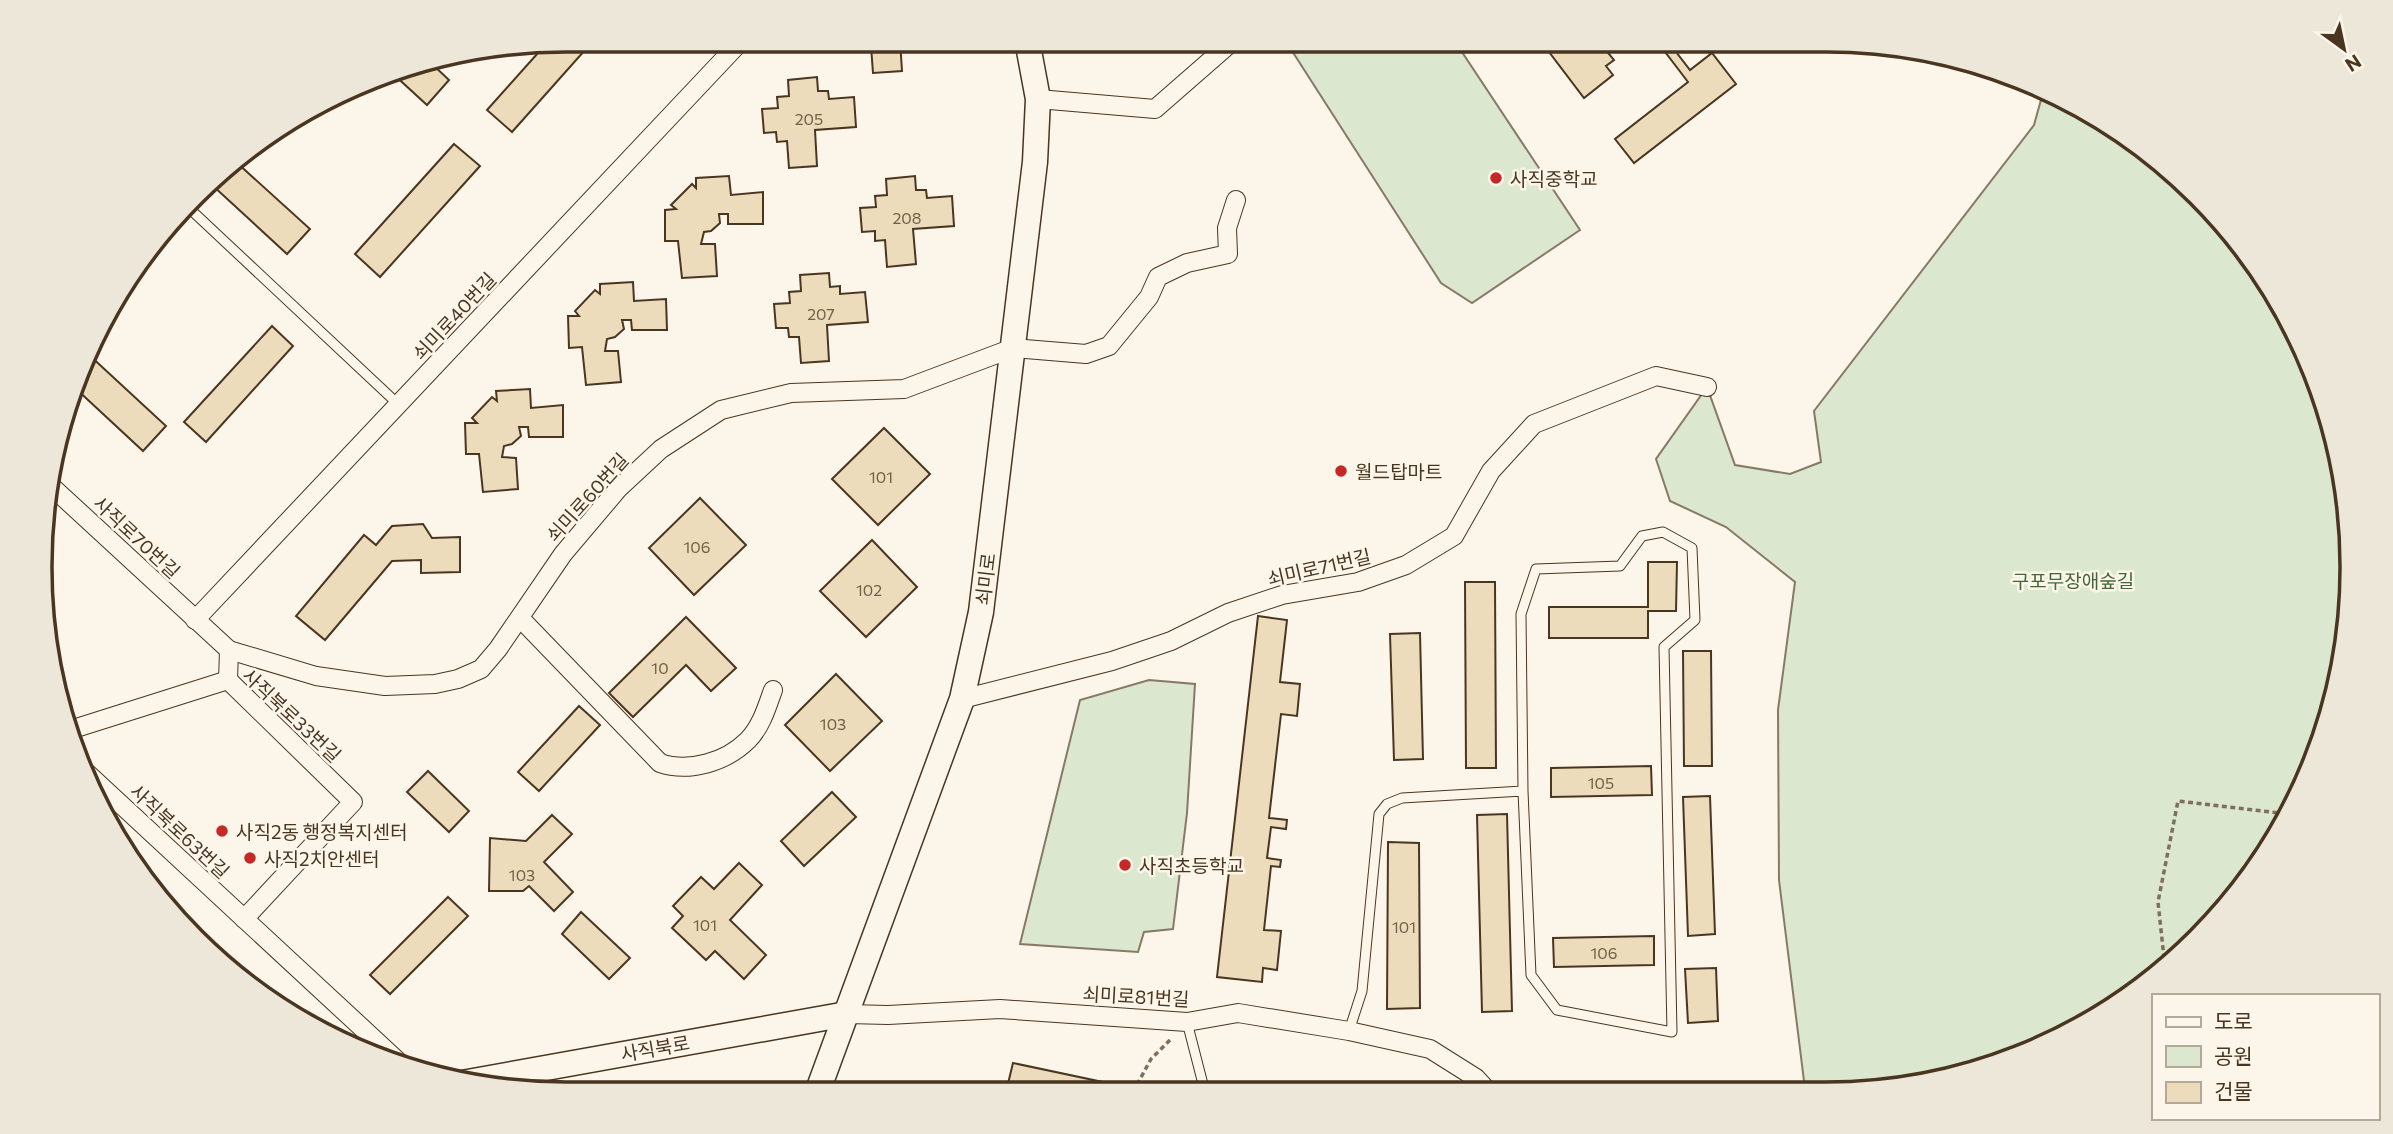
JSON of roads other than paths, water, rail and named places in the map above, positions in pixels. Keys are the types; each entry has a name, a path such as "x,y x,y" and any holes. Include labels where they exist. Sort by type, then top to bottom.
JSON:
{"main road":[{"name":"쇠미로","path":"821,1082 962,699 981,612 1035,162 1038,99 1029,52"},
{"name":"사직북로","path":"498,1077 847,1014"}],"street":[{"name":"쇠미로40번길","path":"195,620 731,52"},
{"path":"1038,99 1155,109 1220,52"},
{"path":"1013,348 1086,354 1109,346 1149,297 1158,277 1187,263 1228,254 1227,228 1236,201"},
{"name":"쇠미로60번길","path":"229,650 316,676 385,686 435,684 458,679 481,669 520,618 563,554 618,489 661,449 721,410 791,393 904,389 1013,348"},
{"name":"쇠미로71번길","path":"962,699 1112,661 1171,641 1228,613 1282,595 1358,582 1406,565 1454,536 1491,471 1534,424 1594,397 1656,376 1707,387"},
{"name":"사직로70번길","path":"58,493 229,650"},
{"path":"520,618 660,763 675,769 712,761 749,740 766,711 773,690"},
{"path":"228,680 229,650"},
{"name":"사직북로33번길","path":"79,727 228,680 353,802 244,919"},
{"name":"사직북로63번길","path":"103,788 381,1046"},
{"name":"쇠미로81번길","path":"847,1014 888,1015 1000,1009 1187,1022 1238,1013 1349,1031 1430,1049 1480,1082"}],"lane":[{"path":"194,213 399,405"},
{"path":"1663,532 1692,548 1695,620 1664,647 1672,1032 1557,1010 1531,975 1523,791 1521,614 1536,569 1620,566 1642,536 1663,532"},
{"path":"1349,1031 1362,991 1379,814 1387,804 1402,797 1523,791"},
{"path":"1187,1022 1203,1082"}],"place":[{"name":"사직중학교","path":"1496,178"},
{"name":"월드탑마트","path":"1341,471"},
{"name":"사직2동 행정복지센터","path":"222,831"},
{"name":"사직2치안센터","path":"250,858"},
{"name":"사직초등학교","path":"1125,865"}],"park label":[{"name":"구포무장애숲길","path":"2073,580"}]}
